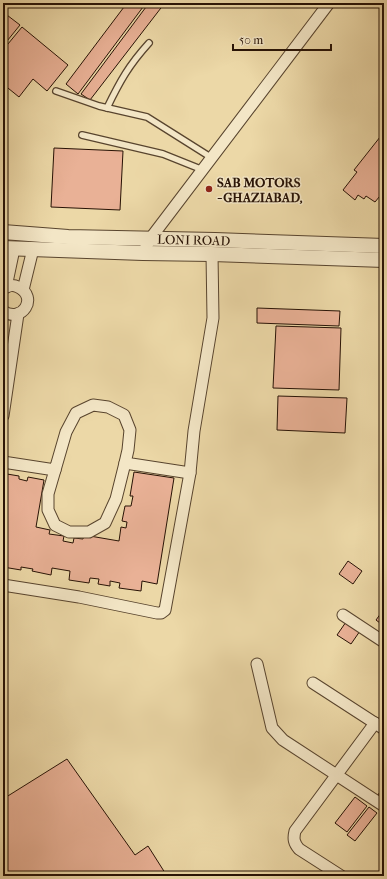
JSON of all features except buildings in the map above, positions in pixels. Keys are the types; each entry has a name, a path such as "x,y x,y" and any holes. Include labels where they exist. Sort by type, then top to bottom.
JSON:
{"street":[{"path":"143,253 150,239 330,3"},
{"name":"LONI ROAD","path":"3,232 68,237 223,240 384,246"},
{"path":"3,313 13,315 18,314 26,308 28,303 28,298 23,290 15,286 5,288 8,248"},
{"name":"LONI ROAD","path":"8,248 384,260"},
{"path":"23,290 33,249"},
{"path":"3,585 79,597 157,613 161,613 165,610 190,473 194,431 213,318 212,254"},
{"path":"3,416 18,314"},
{"path":"93,405 108,407 124,415 130,430 128,450 116,499 105,523 89,532 68,532 55,525 48,510 48,494 55,470 66,432 76,413 93,405"},
{"path":"3,462 55,470"},
{"path":"125,463 190,473"},
{"path":"343,615 384,642"},
{"path":"257,664 272,728 283,740 384,806"},
{"path":"313,683 380,726 337,776 293,837 294,843 299,849 341,876"}],"lane":[{"path":"107,108 120,81 149,43"},
{"path":"56,91 99,106 147,117 212,158"},
{"path":"82,135 163,154 203,170"}],"place":[{"name":"SAB MOTORS - GHAZIABAD,","path":"209,189"}]}
